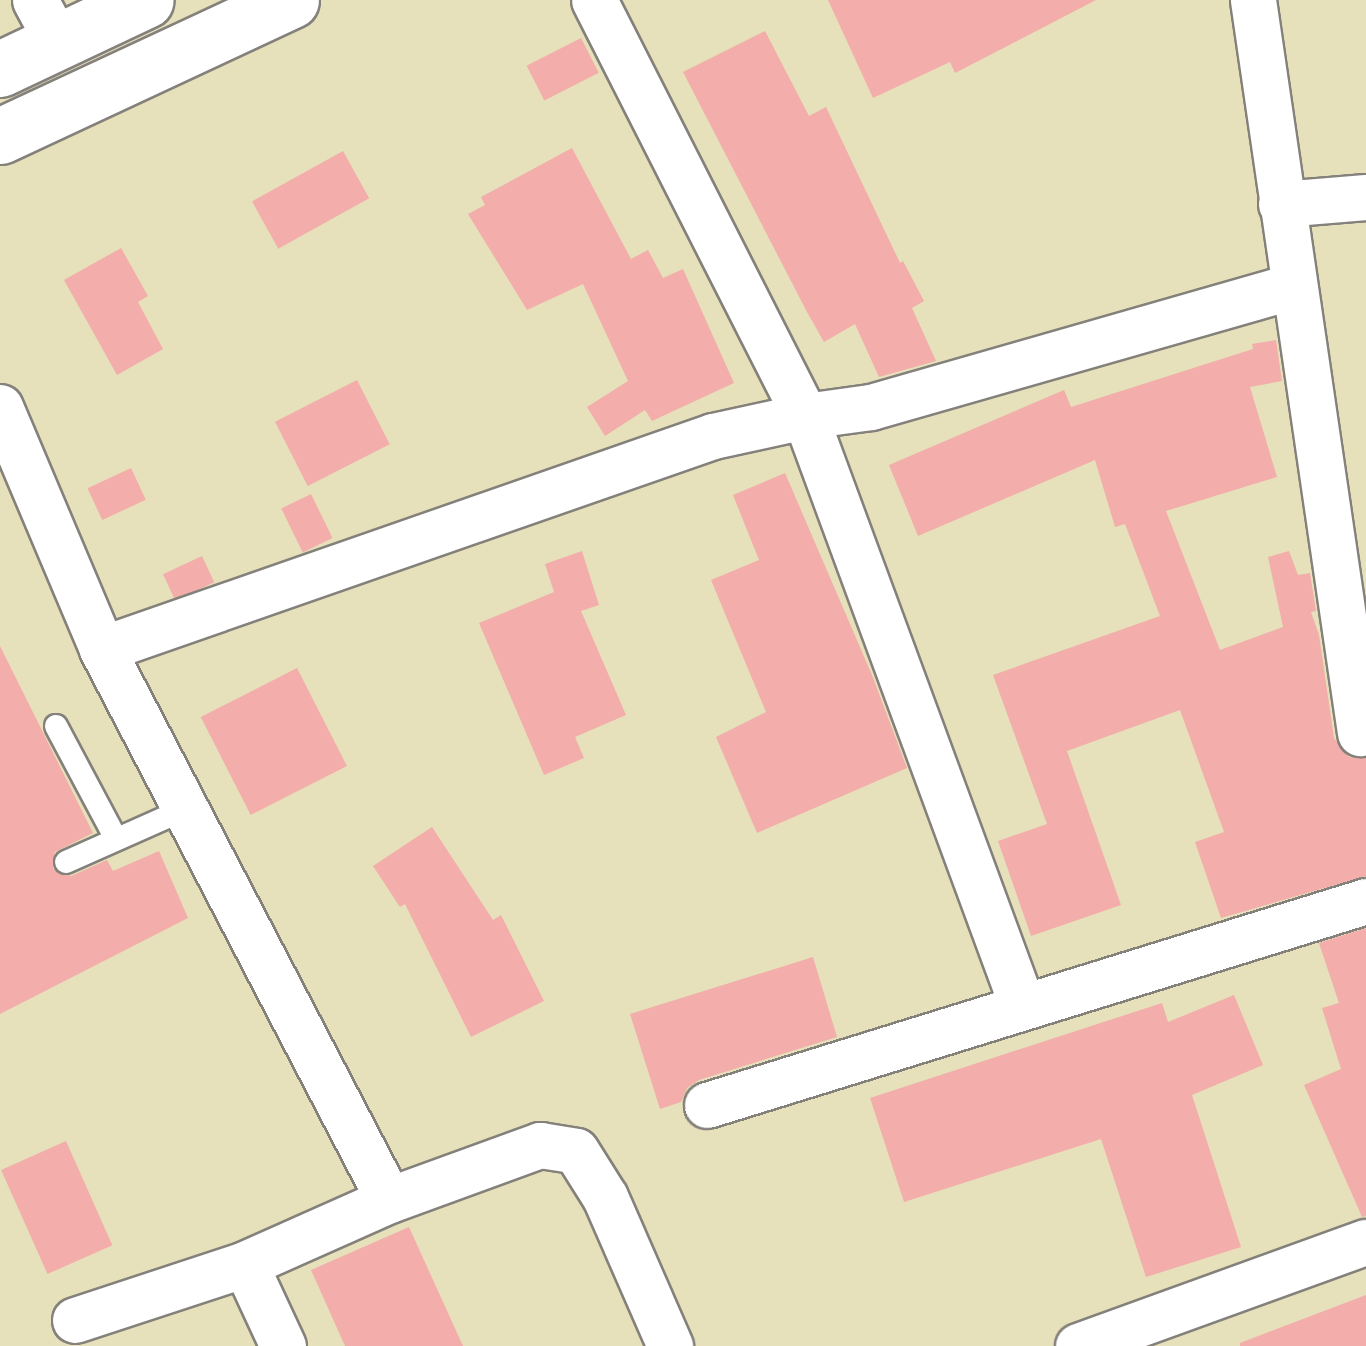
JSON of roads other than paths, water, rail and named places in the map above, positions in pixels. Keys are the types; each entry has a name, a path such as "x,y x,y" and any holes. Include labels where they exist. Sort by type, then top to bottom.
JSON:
{"street":[{"path":"0,69 46,21 146,0"},
{"path":"0,136 291,0"},
{"path":"594,0 805,416 1022,1005"},
{"path":"1253,0 1360,733"},
{"path":"1282,204 1366,198"},
{"path":"102,649 713,436 805,416 871,408 1294,286"},
{"path":"0,407 102,649 389,1200"},
{"path":"708,1105 1366,901"},
{"path":"74,1320 245,1264 389,1200 540,1144 576,1152 605,1197 670,1346"},
{"path":"1078,1346 1366,1242"},
{"path":"245,1264 284,1346"}],"lane":[{"path":"56,726 116,839"},
{"path":"66,862 185,808"}]}
